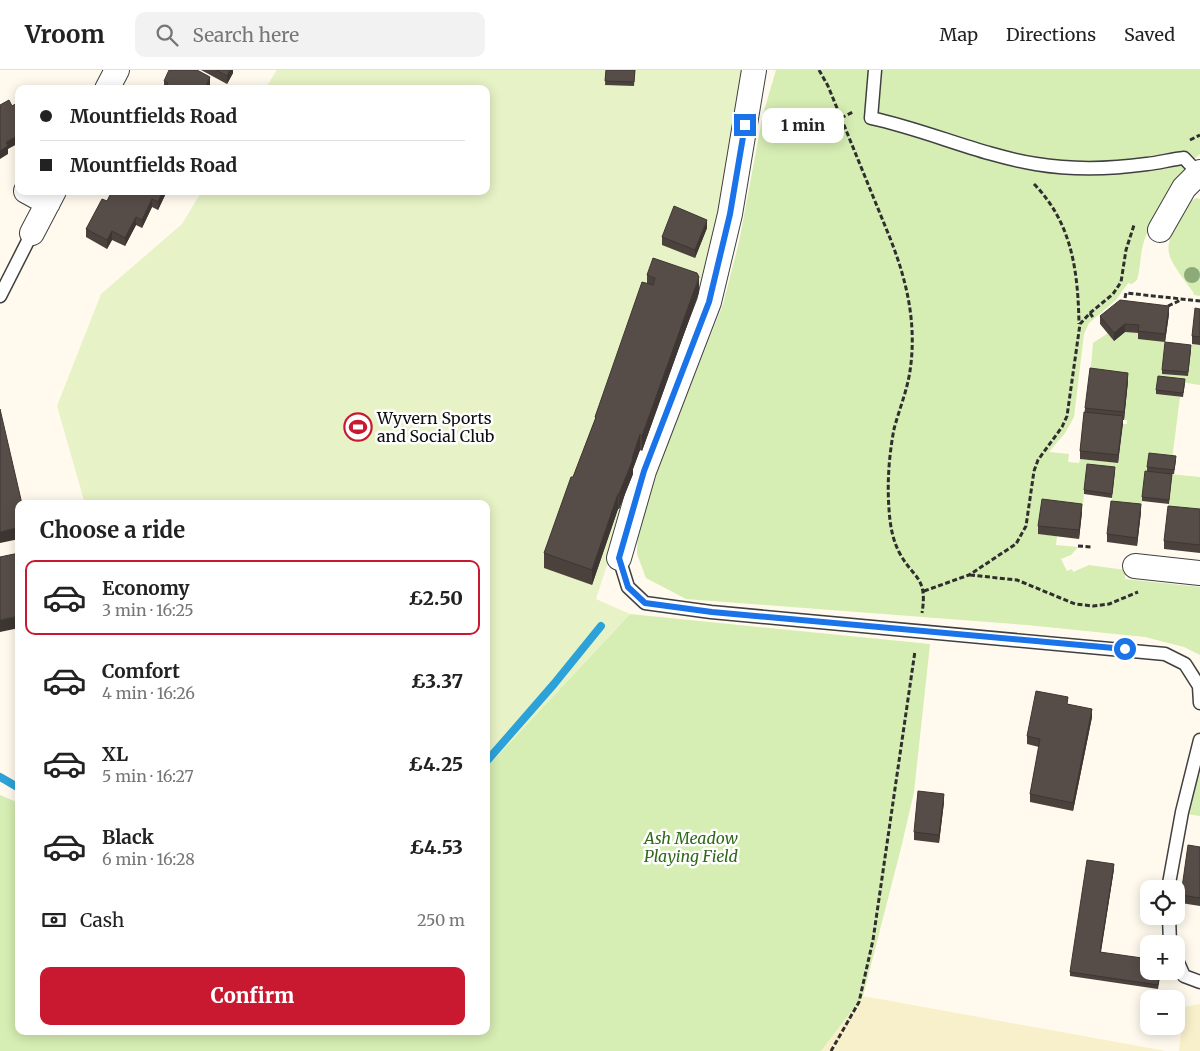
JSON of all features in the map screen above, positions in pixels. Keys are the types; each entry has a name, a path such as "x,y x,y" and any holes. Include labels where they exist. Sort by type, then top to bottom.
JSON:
{"street":[{"path":"110,85 117,70"},
{"path":"619,558 644,471 709,302 730,214 754,70"},
{"path":"1160,230 1184,188 1199,174"},
{"path":"32,233 51,197"},
{"path":"1135,566 1200,573"}],"lane":[{"path":"875,70 871,118 921,131 1007,158 1038,165 1100,168 1147,164 1184,158 1199,174"},
{"path":"0,296 32,233"},
{"path":"619,558 628,587 645,603 712,612 1165,654 1185,664 1199,686 1200,703"},
{"path":"1170,880 1182,812 1200,740"},
{"path":"1185,976 1200,982"}],"path":[{"path":"819,70 828,86 890,238 900,263 907,290 912,317 912,353 907,386 893,439 888,507 892,536 900,554 917,576 924,591 873,940 859,1002 831,1051"},
{"path":"1167,160 1172,151 1200,135"},
{"path":"924,591 969,575 1016,544 1026,526 1034,471 1038,460 1066,418 1069,409 1080,324 1077,274 1070,244 1058,217 1039,190 1007,158"},
{"path":"1080,324 1113,294 1121,282 1126,250 1137,219"},
{"path":"1125,298 1126,293 1200,301"},
{"path":"1168,306 1183,299"},
{"path":"1090,313 1094,319"},
{"path":"1074,372 1079,373"},
{"path":"1073,379 1079,380"},
{"path":"1069,409 1075,410"},
{"path":"1066,418 1074,417"},
{"path":"1066,418 1071,422"},
{"path":"1046,448 1050,451"},
{"path":"1078,546 1092,547"},
{"path":"969,575 1017,580 1075,604 1093,606 1109,604 1141,591"}],"shaded area":[{"path":"863,996 1166,1051 821,1051"},
{"path":"1200,1004 1200,1051 1179,1051 1181,1035 1185,1035 1185,1007"}],"green space":[{"name":"Wyvern Sports and Social Club","path":"277,70 745,70 707,276 645,448 596,599 630,614 490,764 490,500 84,500 57,406 101,294 182,224 200,195 490,195 490,85 268,85"},
{"path":"776,70 1200,70 1200,154 1182,173 1157,211 1142,249 1137,280 1132,284 1128,283 1116,300 1089,323 1084,334 1074,417 1065,433 1049,452 1069,454 1068,462 1079,463 1080,459 1118,463 1123,424 1127,424 1127,420 1124,420 1128,381 1090,377 1093,343 1108,333 1114,341 1125,332 1139,333 1165,342 1162,374 1188,376 1192,344 1200,345 1200,385 1174,381 1156,394 1180,397 1172,460 1159,473 1200,477 1200,517 1168,514 1172,478 1145,475 1141,512 1111,509 1115,471 1087,468 1082,512 1042,507 1039,534 1057,536 1056,545 1078,547 1071,555 1061,559 1067,571 1072,569 1073,572 1089,565 1125,570 1125,579 1200,587 1200,655 1184,647 1145,637 1027,625 686,599 646,578 637,554 638,525 723,304 739,242 763,114"},
{"path":"1196,198 1200,199 1200,296 1194,295 1175,267 1168,250 1172,233 1186,205"},
{"name":"Ash Meadow Playing Field","path":"630,614 930,644 914,792 863,996 821,1051 0,1051 0,795 15,801 15,1035 490,1035 490,764"},
{"path":"1200,772 1200,816 1187,814"}],"building":[{"path":"169,70 197,70 210,77 206,85 167,85 168,83 164,81"},
{"path":"216,70 230,70 227,76"},
{"path":"606,70 635,70 634,82 605,81"},
{"path":"9,100 12,106 15,104 15,137 6,142 8,146 0,151 0,105"},
{"path":"110,195 161,195 158,202 152,199 142,220 136,217 125,238 112,231 107,240 86,229 102,199 107,201"},
{"path":"674,206 707,220 695,250 662,237"},
{"path":"653,258 697,273 699,277 642,436 640,434 633,459 618,494 592,570 544,553 571,477 573,477 596,417 642,282 653,285 655,278 647,275"},
{"path":"1120,300 1169,306 1165,334 1138,331 1139,325 1125,324 1114,333 1100,316"},
{"path":"1195,308 1200,309 1200,337 1192,336"},
{"path":"1165,342 1191,345 1188,372 1162,370"},
{"path":"1090,368 1128,373 1124,412 1085,408"},
{"path":"1158,376 1185,379 1183,393 1156,390"},
{"path":"0,409 21,500 15,500 15,528 0,532"},
{"path":"1084,412 1123,416 1118,455 1080,451"},
{"path":"1149,453 1176,456 1174,470 1147,467"},
{"path":"1087,464 1115,467 1112,494 1084,490"},
{"path":"1145,471 1172,474 1169,500 1142,497"},
{"path":"1042,499 1082,504 1079,530 1038,526"},
{"path":"1111,501 1141,504 1137,538 1107,534"},
{"path":"1168,506 1200,509 1200,545 1164,541"},
{"path":"15,554 15,617 0,620 0,557"},
{"path":"1036,691 1068,697 1067,704 1092,709 1073,803 1030,794 1040,739 1027,736"},
{"path":"918,791 944,794 939,835 914,832"},
{"path":"1188,845 1200,847 1200,898 1185,896 1185,880 1183,880"},
{"path":"1087,860 1114,864 1100,952 1140,958 1140,980 1159,980 1158,985 1070,972"}],"waterway":[{"path":"490,757 554,684 601,626"},
{"path":"0,777 15,786"}],"place":[{"name":"Wyvern Sports and Social Club","path":"358,427"}],"route":[{"path":"745,125 730,214 709,302 644,471 619,558 628,587 645,603 712,612 1125,649"}]}
